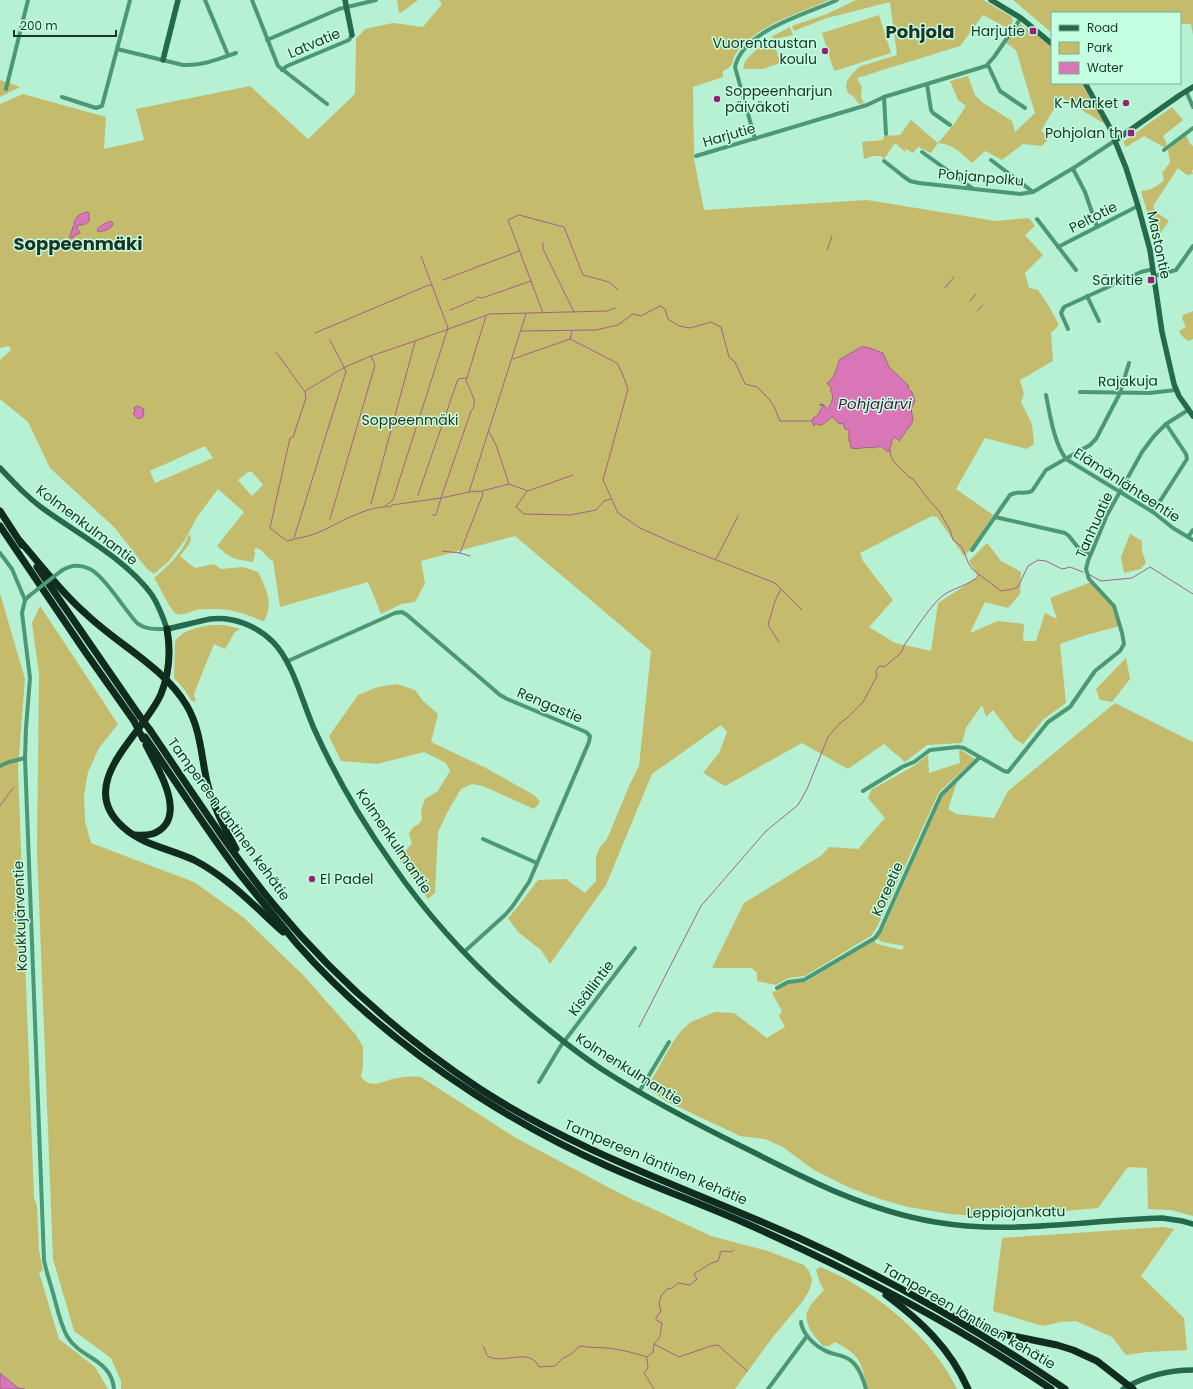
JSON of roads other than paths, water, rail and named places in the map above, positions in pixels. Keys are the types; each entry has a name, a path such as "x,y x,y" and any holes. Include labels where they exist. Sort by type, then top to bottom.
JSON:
{"highway":[{"name":"Tampereen läntinen kehätie","path":"0,511 116,683 150,730 221,835 250,874 308,944 363,997 398,1028 433,1056 481,1089 563,1137 610,1159 744,1214 802,1240 875,1276 938,1309 1066,1389"},
{"name":"Tampereen läntinen kehätie","path":"0,526 134,721 144,738 236,869 299,945 331,979 394,1035 434,1066 476,1095 560,1144 606,1166 747,1224 870,1282 995,1352 1052,1389"},
{"path":"20,541 84,613 137,654 167,680 183,700 193,716 199,735 207,782 215,805 229,836 250,874"},
{"path":"167,629 170,657 167,680 156,705 116,758 107,778 106,793 110,811 119,823 143,840 194,860 219,876 243,895 299,945"},
{"path":"133,834 149,835 158,831 163,827 168,819 170,811 167,790 144,738"},
{"path":"870,1282 923,1325 951,1358 968,1389"},
{"path":"938,1309 998,1333 1057,1345 1073,1350 1097,1361 1128,1388"}],"street":[{"path":"6,89 28,0"},
{"path":"125,0 128,6"},
{"path":"62,97 96,108 102,106 130,0"},
{"path":"163,60 178,0"},
{"path":"205,0 228,55"},
{"path":"252,0 278,66 327,104"},
{"path":"345,0 352,35"},
{"path":"267,40 339,9 376,0"},
{"path":"755,139 735,67 739,57 753,41 768,30 790,19 837,0"},
{"path":"991,0 1021,18 1051,43"},
{"path":"1021,18 988,65 1000,91 1025,108"},
{"name":"Latvatie","path":"282,70 287,66 349,40 352,35"},
{"path":"118,49 183,65 203,64 236,53"},
{"name":"Harjutie","path":"696,156 867,105 884,97 988,65"},
{"path":"927,84 931,110 950,125"},
{"name":"Mastontie","path":"1086,84 1116,140 1138,206 1150,250 1162,332 1176,390 1193,416"},
{"path":"1116,140 1193,87"},
{"path":"1186,91 1193,107"},
{"path":"884,97 886,134"},
{"path":"1164,150 1193,128"},
{"name":"Pohjanpolku","path":"884,160 910,181 1020,194 1033,192 1073,169 1116,140"},
{"path":"922,152 972,189"},
{"path":"990,160 1033,192"},
{"path":"1073,169 1085,192 1097,227"},
{"name":"Peltotie","path":"1058,247 1138,206"},
{"path":"1037,219 1076,270"},
{"path":"1154,276 1176,270 1193,246"},
{"path":"1068,329 1061,313 1062,309 1066,306 1141,272 1153,269"},
{"path":"1087,296 1099,320"},
{"path":"972,550 1010,495 1014,492 1029,493 1032,491 1043,473 1090,446 1096,439 1120,393 1129,363"},
{"name":"Rajakuja","path":"1080,392 1149,393 1176,390"},
{"name":"Elämänlähteentie","path":"1046,395 1056,436 1062,455 1066,459 1153,512 1173,528 1193,540"},
{"name":"Tanhuatie","path":"979,758 1008,772 1031,741 1048,722 1070,707 1095,671 1120,651 1124,644 1114,606 1089,579 1086,569 1090,554 1107,515 1142,452 1154,436 1166,424 1188,410"},
{"path":"1153,512 1187,460 1186,454 1166,424"},
{"name":"Kolmenkulmantie","path":"0,468 21,490 43,509 116,559 136,577 159,606 167,629 210,619 230,620 243,623 258,630 271,639 288,662 316,734 332,766 360,815 404,881 432,916 476,965 521,1007 564,1042 601,1069 662,1106 842,1196"},
{"path":"994,517 1065,533 1080,550 1090,554"},
{"path":"1188,538 1193,530"},
{"path":"0,553 12,569 25,600 61,571 73,565 83,566 90,569 102,580 137,623 149,629 167,629"},
{"name":"Koukkujärventie","path":"25,600 22,619 30,678 25,758 44,1260 67,1337 78,1348 104,1366 113,1380 114,1389"},
{"name":"Rengastie","path":"288,662 395,613 402,612 500,695 586,732 590,736 589,742 529,882 512,907 464,952"},
{"path":"863,791 902,767 914,762 930,750 958,747 964,748 979,758"},
{"path":"0,766 25,758"},
{"name":"Koreetie","path":"777,988 788,982 804,980 874,938 880,931 941,795 979,758"},
{"path":"483,839 537,863"},
{"name":"Kisällintie","path":"539,1082 564,1042 635,948"},
{"path":"639,1092 669,1042"},
{"name":"Leppiojankatu","path":"842,1196 884,1211 957,1225 1012,1227 1162,1218 1193,1224"},
{"path":"801,1322 802,1328 807,1336 823,1350 850,1360 859,1369 866,1389"},
{"path":"768,1389 807,1336"},
{"path":"1128,1388 1150,1376 1162,1373 1193,1370"}],"water":[{"path":"87,212 89,213 89,221 85,224 77,226 77,229 80,232 79,234 76,234 72,238 69,237 74,222 78,216"},
{"path":"110,221 113,223 112,226 107,230 97,231 101,226"},
{"name":"Pohjajärvi","path":"861,347 867,347 883,353 889,367 908,385 915,401 911,409 913,419 912,423 899,441 895,437 891,442 892,444 888,452 882,447 851,448 850,441 848,440 849,430 845,429 843,423 839,424 832,417 822,425 818,425 816,423 814,426 812,422 813,418 817,416 823,406 820,404 824,405 827,409 830,405 833,397 830,390 832,389 827,383 833,376 839,360"},
{"path":"137,406 144,409 143,417 138,419 133,414 135,411 134,408"},
{"path":"0,1373 18,1388 25,1389 0,1389"}],"waterway":[{"path":"543,313 508,220 519,215 564,227 583,275 609,282 618,290"},
{"path":"827,250 832,236"},
{"path":"543,243 543,249 574,312"},
{"path":"443,280 519,251"},
{"path":"385,506 393,500 448,328 421,256"},
{"path":"945,288 954,277"},
{"path":"450,310 474,300 477,297 482,298 531,281"},
{"path":"315,333 429,285 432,286"},
{"path":"970,301 976,294"},
{"path":"977,311 983,305"},
{"path":"521,331 596,330 618,325 633,314 641,316 660,306 665,309 668,319 679,326 690,328 711,322 721,327 729,357 735,362 745,384 757,387 769,399 774,406 780,421 812,421"},
{"path":"305,391 345,367 371,356 490,314 607,311 615,308"},
{"path":"469,492 526,314"},
{"path":"432,515 436,515 473,408 473,396 466,381 486,316"},
{"path":"513,359 570,339 572,331"},
{"path":"570,339 617,363 628,389 603,480 618,513 640,528 678,545 775,583 781,589 775,601 768,625 779,642"},
{"path":"294,538 346,371 330,340"},
{"path":"371,504 415,342"},
{"path":"276,352 305,392 306,398 293,437 290,438 270,528 287,541 310,536 362,512 372,509 482,491 509,484 528,491 573,475"},
{"path":"330,519 375,365 371,356"},
{"path":"418,495 458,379 466,378"},
{"path":"489,431 496,445 509,484"},
{"path":"890,450 894,462 913,479 939,511 950,530 953,540 962,547 972,569 1001,591 1018,587 1028,566 1038,560 1046,561 1063,569 1070,567 1083,572"},
{"path":"527,491 516,507 524,514 570,515 596,510 604,501 611,499"},
{"path":"460,553 483,494 482,492"},
{"path":"716,559 738,516"},
{"path":"442,551 470,556"},
{"path":"1090,575 1101,581 1132,578 1150,567 1193,594"},
{"path":"639,1027 701,906 766,831 798,805 807,789 828,737 839,724 863,702 877,676 876,671 879,666 884,667 901,653 905,644 922,619 941,597 950,591 972,581 979,575"},
{"path":"782,590 802,610"},
{"path":"0,806 13,788"},
{"path":"483,1346 489,1357 496,1359 517,1357 530,1358 535,1361 539,1367 555,1366 580,1346 616,1349 647,1357 653,1352 654,1344 660,1334 662,1323 656,1320 656,1318 661,1311 659,1303 661,1296 667,1289 672,1288 678,1283 690,1285 697,1279 694,1274 695,1273 718,1261 720,1252 731,1252 734,1250"},
{"path":"654,1344 679,1357 718,1345 747,1371"},
{"path":"647,1358 648,1368 644,1373 654,1389"}],"place":[{"name":"Harjutie","path":"1033,31"},
{"name":"Vuorentaustan koulu","path":"825,51"},
{"name":"Soppeenharjun päiväkoti","path":"717,99"},
{"name":"K-Market","path":"1126,103"},
{"name":"Pohjolan th","path":"1131,133"},
{"name":"Särkitie","path":"1151,280"},
{"name":"El Padel","path":"312,879"}],"district":[{"name":"Pohjola","path":"920,32"},
{"name":"Soppeenmäki","path":"78,244"}]}
